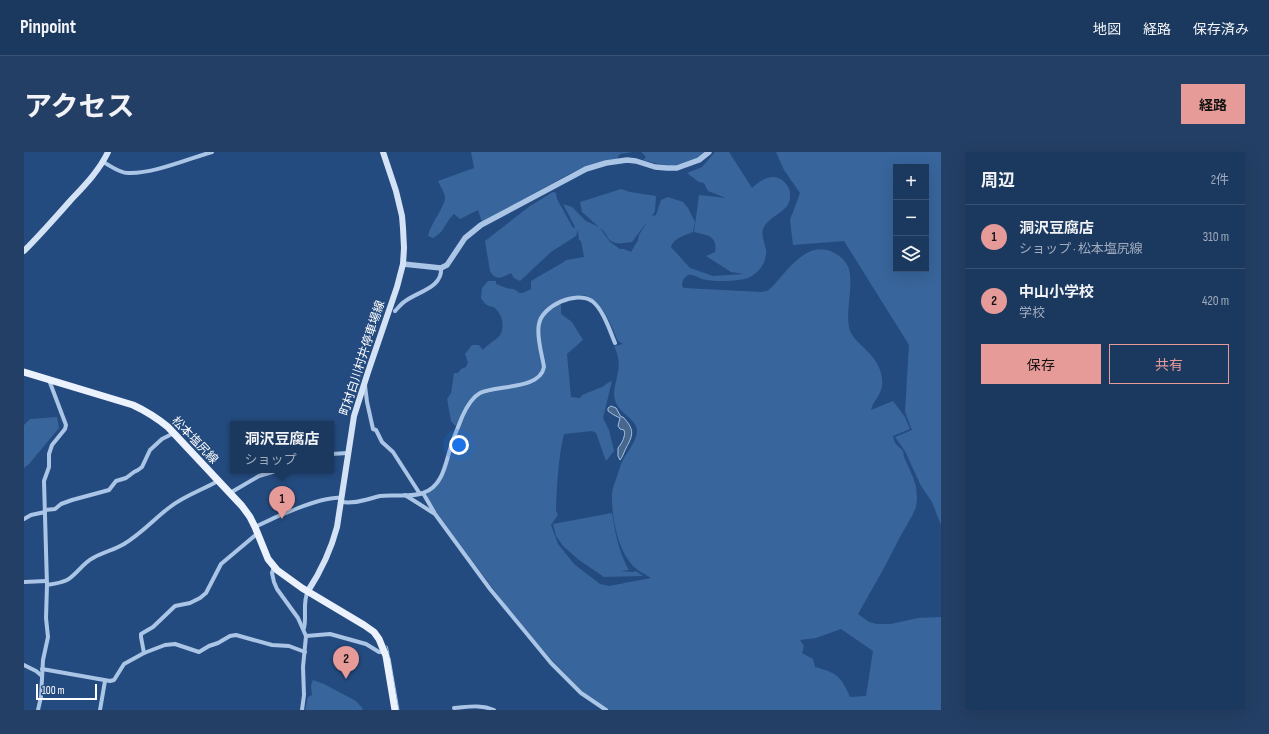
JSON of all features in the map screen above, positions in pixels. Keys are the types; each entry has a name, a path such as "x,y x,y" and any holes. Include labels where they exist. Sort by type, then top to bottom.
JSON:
{"main road":[{"path":"24,251 43,233 90,179 103,162 108,152"},
{"name":"町村白川村井停車場線","path":"308,591 326,560 333,542 354,416 364,382 397,287 402,264 404,241 402,216 396,191 383,152"},
{"name":"松本塩尻線","path":"24,372 133,405 157,418 174,432 242,506 250,517 268,560 274,567 284,576 374,632 379,639 384,652 395,710"}],"street":[{"path":"103,162 127,173 148,171 212,152"},
{"path":"402,264 441,268 447,265 466,238 481,225 586,169 606,163 627,160 636,161 655,167 677,168 699,160 709,152"},
{"path":"395,311 405,301 429,288 442,273 441,268"},
{"path":"144,652 140,637 141,634 153,627 175,606 190,603 203,596 222,564 256,530 270,520 312,503 331,498 364,501 379,496 421,494 434,487 445,468 452,441 466,408 472,399 480,393 506,388 530,381 543,372 544,367 538,333 539,322 553,306 568,299 583,297 592,301 601,310 616,343"},
{"path":"38,710 41,698 42,669 48,637 46,618 44,481 49,467 49,454 52,445 65,429 66,425 49,380"},
{"path":"364,382 373,429 376,430 382,442 393,452 435,514 490,589 551,663 581,693 606,710"},
{"path":"24,519 31,515 55,509 61,504 72,500 109,490 113,483 126,478 142,467 150,450 162,439 174,432"},
{"path":"334,454 348,453"},
{"path":"230,493 258,476 268,473"},
{"path":"24,582 62,582 68,579 93,558 123,544 135,536 183,498 218,481"},
{"path":"405,495 435,514"},
{"path":"274,567 272,573 277,589 290,605 304,628 306,636 303,667 304,695 302,710"},
{"path":"304,628 304,600 308,591"},
{"path":"42,669 110,682 114,680 124,664 144,652 165,645 175,644 199,652 236,634 272,645 289,646 305,652"},
{"path":"306,636 330,634 366,644 379,652 384,652"},
{"path":"24,665 30,667 42,676"},
{"path":"100,710 105,681"},
{"path":"454,708 483,706 494,710"}],"shaded area":[{"path":"471,152 633,152 620,154 617,159 589,165 569,174 482,222 478,210 460,219 454,214 440,233 433,238 428,236 443,206 445,198 438,181 474,168"},
{"path":"641,152 705,152 698,158 683,164 668,165 643,160 646,157"},
{"path":"715,152 729,152 752,188 759,182 770,177 781,179 789,187 790,201 784,210 770,220 763,229 762,234 766,254 762,266 757,272 746,279 726,281 712,281 702,279 694,275 688,275 682,282 682,286 684,288 761,292 767,291 800,257 818,249 828,250 838,255 848,266 850,272 848,321 850,331 856,340 873,358 881,371 882,376 881,389 871,410 893,401 905,417 910,429 893,436 895,443 903,451 916,487 917,498 916,507 912,516 858,614 869,622 877,624 891,624 918,618 941,617 941,710 609,710 584,693 549,657 511,612 438,516 428,500 427,494 440,480 448,465 459,430 451,421 447,399 451,393 454,373 458,373 461,369 466,367 468,362 465,354 472,345 479,345 483,350 500,335 502,331 502,320 498,311 493,307 486,305 481,298 482,288 488,281 496,281 496,284 514,289 519,293 523,293 531,289 531,281 566,260 584,257 578,230 576,236 551,252 520,281 514,278 511,273 499,278 494,276 490,271 485,241 530,206 553,192 556,193 557,199 573,228 575,227 563,204 572,207 586,221 599,227 582,212 580,202 621,189 656,196 655,211 652,216 656,215 661,200 668,197 683,202 688,208 695,222 693,232 674,241 671,247 690,268 713,276 744,274 731,272 706,256 715,252 715,243 713,239 707,235 694,232 699,195 726,198 708,191 704,183 699,182 687,173 702,167","holes":["647,222 631,252 620,249 610,242 600,228 610,241 625,243 632,242","584,295 597,304 606,314 618,341 623,344 614,346 618,355 619,365 614,389 614,397 619,408 635,424 637,432 635,440 621,464 614,485 612,502 618,538 625,555 633,566 651,578 609,586 600,584 574,564 558,544 551,525 558,515 556,511 557,482 560,453 564,434 592,431 596,433 606,461 614,451 609,430 603,418 612,381 602,387 582,395 580,398 571,397 567,354 583,340 572,322 561,314 561,299 571,296","841,629 873,651 866,696 850,697 844,684 837,676 828,671 815,667 813,659 802,653 804,646 800,640 816,638"]},
{"path":"776,152 941,152 941,525 932,502 921,486 905,451 895,437 912,430 905,412 909,345 844,241 793,245 790,220 800,193 784,170"},
{"path":"611,406 616,408 621,417 627,421 632,432 620,460 618,456 618,448 623,439 624,430 620,429 618,426 620,418 608,411 608,408"},
{"path":"57,417 59,428 24,468 24,425 30,419"},
{"path":"612,513 618,542 629,570 621,571 636,571 643,576 604,577 579,560 563,546 556,536 553,524"},
{"path":"313,680 324,684 356,701 363,709 305,710 308,697 312,695 311,685"}],"waterway":[{"path":"387,646 389,653"},
{"path":"390,658 399,710"}],"place":[{"name":"洞沢豆腐店","path":"282,519"},
{"name":"中山小学校","path":"346,679"}]}
